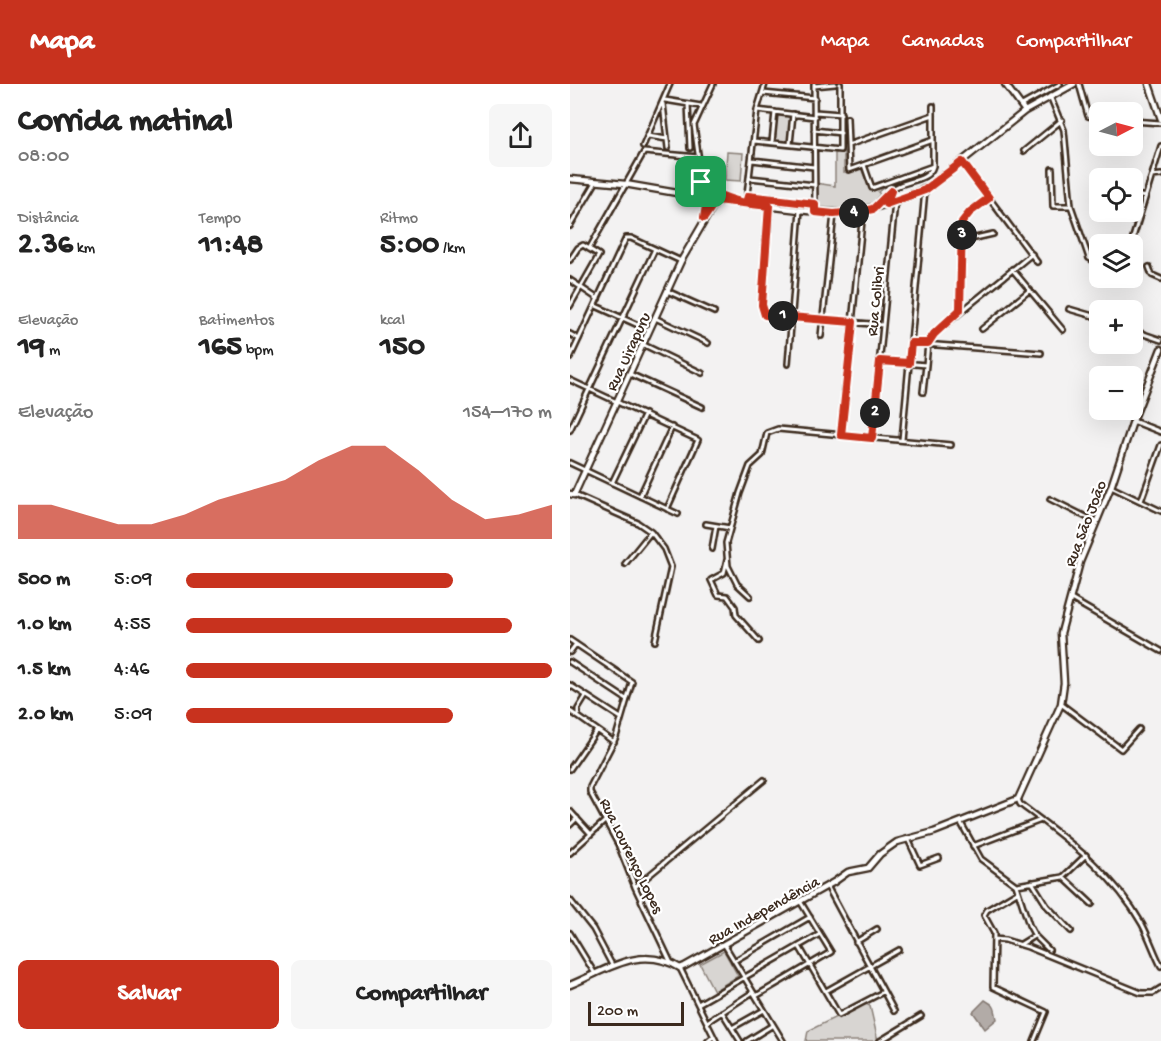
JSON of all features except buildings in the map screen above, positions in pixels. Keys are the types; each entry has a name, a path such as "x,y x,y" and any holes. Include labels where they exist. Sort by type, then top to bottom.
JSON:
{"street":[{"path":"643,146 670,84"},
{"path":"713,84 694,125 701,182 710,202 716,199"},
{"path":"746,203 758,111 765,84"},
{"path":"815,212 814,85 835,84"},
{"path":"754,141 840,150 840,84"},
{"path":"1005,84 1025,111"},
{"path":"1047,84 1051,89"},
{"path":"1022,105 1060,84"},
{"path":"570,179 625,184 815,212 834,214 863,211 925,190 1025,111 1077,84 1089,116"},
{"path":"1143,121 1161,121 1149,84"},
{"path":"762,93 815,98"},
{"path":"1050,96 1062,120 1071,206 1089,258"},
{"path":"664,101 701,106"},
{"path":"664,101 668,147"},
{"path":"688,104 690,148"},
{"path":"873,209 891,191 928,174 933,166 933,106"},
{"path":"758,111 814,117"},
{"path":"772,142 775,112"},
{"path":"815,112 841,114"},
{"path":"790,144 793,114"},
{"path":"848,145 933,115"},
{"path":"847,118 849,170 933,140"},
{"path":"1024,151 1062,120"},
{"path":"814,130 841,132"},
{"path":"648,136 667,139"},
{"path":"1143,203 1161,146"},
{"path":"589,249 644,152 698,157"},
{"path":"752,160 814,167"},
{"path":"962,162 1038,262"},
{"path":"864,165 872,188 933,166"},
{"path":"1052,169 1053,206 1071,206"},
{"path":"1152,176 1161,176"},
{"path":"750,178 815,185"},
{"path":"570,226 596,182"},
{"path":"691,193 698,189 701,182"},
{"path":"701,182 706,195"},
{"path":"902,440 925,190"},
{"path":"886,204 891,191"},
{"name":"Rua Uirapuru","path":"704,218 706,195"},
{"path":"748,196 815,204"},
{"path":"960,310 963,218 989,198"},
{"name":"Rua Uirapuru","path":"572,494 580,482 681,261 716,199"},
{"name":"Rua Colibri","path":"872,438 895,201"},
{"path":"769,206 763,313 884,325"},
{"path":"788,364 800,210"},
{"path":"841,435 863,211"},
{"path":"821,336 834,214"},
{"path":"1134,234 1137,222"},
{"path":"962,241 993,234"},
{"path":"570,358 626,238 631,238 681,261"},
{"path":"570,260 580,245 599,255 570,306"},
{"path":"570,430 655,249"},
{"path":"923,392 928,343 934,334 960,310 1032,254"},
{"path":"1149,267 1152,275 1161,279"},
{"path":"1012,269 1063,330"},
{"path":"570,280 598,299"},
{"path":"667,291 714,312"},
{"path":"982,329 1030,291"},
{"path":"596,306 649,330"},
{"path":"1069,309 1089,315"},
{"path":"655,318 708,343"},
{"path":"570,334 579,339"},
{"path":"1143,334 1161,340"},
{"path":"911,343 1041,353"},
{"path":"642,344 702,373"},
{"name":"Rua São João","path":"1018,799 1061,704 1064,683 1061,633 1080,561 1111,487 1133,421 1161,350"},
{"path":"880,361 926,365"},
{"path":"629,373 702,407"},
{"path":"570,380 698,440 667,509"},
{"path":"612,484 645,414"},
{"path":"1133,421 1161,432"},
{"path":"640,496 672,427"},
{"path":"759,641 736,615 735,608 727,596 718,595 711,580 725,572 726,543 744,481 751,464 762,455 767,433 778,429 951,445"},
{"path":"1141,501 1161,445"},
{"path":"570,463 584,472 678,514"},
{"path":"1111,487 1161,511"},
{"path":"572,494 629,518 651,532 664,549 671,567 655,641"},
{"path":"1050,499 1096,522"},
{"path":"706,524 730,528"},
{"path":"712,549 716,526"},
{"path":"625,564 651,532"},
{"path":"727,560 738,584 750,596"},
{"path":"1070,598 1161,651"},
{"path":"570,641 630,679 632,686 614,742 570,711"},
{"path":"570,652 576,644"},
{"path":"570,662 627,700"},
{"path":"570,685 621,718"},
{"path":"578,716 578,709 586,696"},
{"path":"1061,704 1122,749 1139,729"},
{"path":"570,769 597,730"},
{"name":"Rua Lourenço Lopes","path":"614,742 590,787 592,798 618,844 670,963"},
{"path":"635,887 764,780"},
{"path":"939,858 920,865 908,838 934,832 1018,799 1020,804 1086,855 1105,874 1142,925 1161,966"},
{"path":"570,811 590,833"},
{"path":"570,825 577,818"},
{"path":"973,846 1041,820"},
{"path":"570,853 605,821"},
{"path":"960,822 981,859 1016,885 1035,936 1049,950"},
{"name":"Rua Independência","path":"680,968 848,872 868,868 894,844 908,838"},
{"path":"1016,885 1063,877 1086,855"},
{"path":"1063,877 1092,904"},
{"path":"1032,882 1047,906 1071,932"},
{"path":"827,886 894,1011"},
{"path":"1017,892 984,913 993,930 993,987 1046,1012 1034,1041"},
{"path":"570,900 593,929 612,965"},
{"path":"706,1022 831,952 800,901"},
{"path":"734,961 810,917"},
{"path":"856,942 877,929"},
{"path":"570,933 595,974"},
{"path":"698,1004 820,934"},
{"path":"1021,944 1035,936"},
{"path":"994,939 1021,944 1141,993 1153,993 1161,988"},
{"path":"724,944 783,1041"},
{"path":"799,946 839,1015 883,992"},
{"path":"825,991 899,950"},
{"path":"570,985 612,965 642,957 670,963 680,968 716,1041"},
{"path":"732,1028 764,1010"},
{"path":"722,1012 740,1041"},
{"path":"880,1041 921,1016"},
{"path":"747,1041 773,1025"},
{"path":"708,1041 713,1036"}],"shaded area":[{"path":"777,115 791,117 788,143 774,141"},
{"path":"835,151 844,152 844,172 861,168 870,190 888,184 878,192 880,194 873,203 849,209 815,207 816,183 835,186"},
{"path":"727,152 743,153 741,181 725,180"},
{"path":"724,951 738,976 714,991 700,964"},
{"path":"985,1000 992,1004 997,1019 985,1029 973,1012"},
{"path":"864,1003 870,1006 878,1041 806,1041 808,1031"}],"route":[{"path":"962,162 989,198 963,218 960,310 946,321 928,343 911,343 909,363 880,361 872,438 841,435 853,322 765,315 762,305 769,206 716,200 704,218 707,200 704,198 701,182 705,188 714,191 717,195 723,195 737,202 746,203 748,196 815,204 815,212 848,213 873,209 882,197 891,191 886,204 925,190 962,162"}]}
